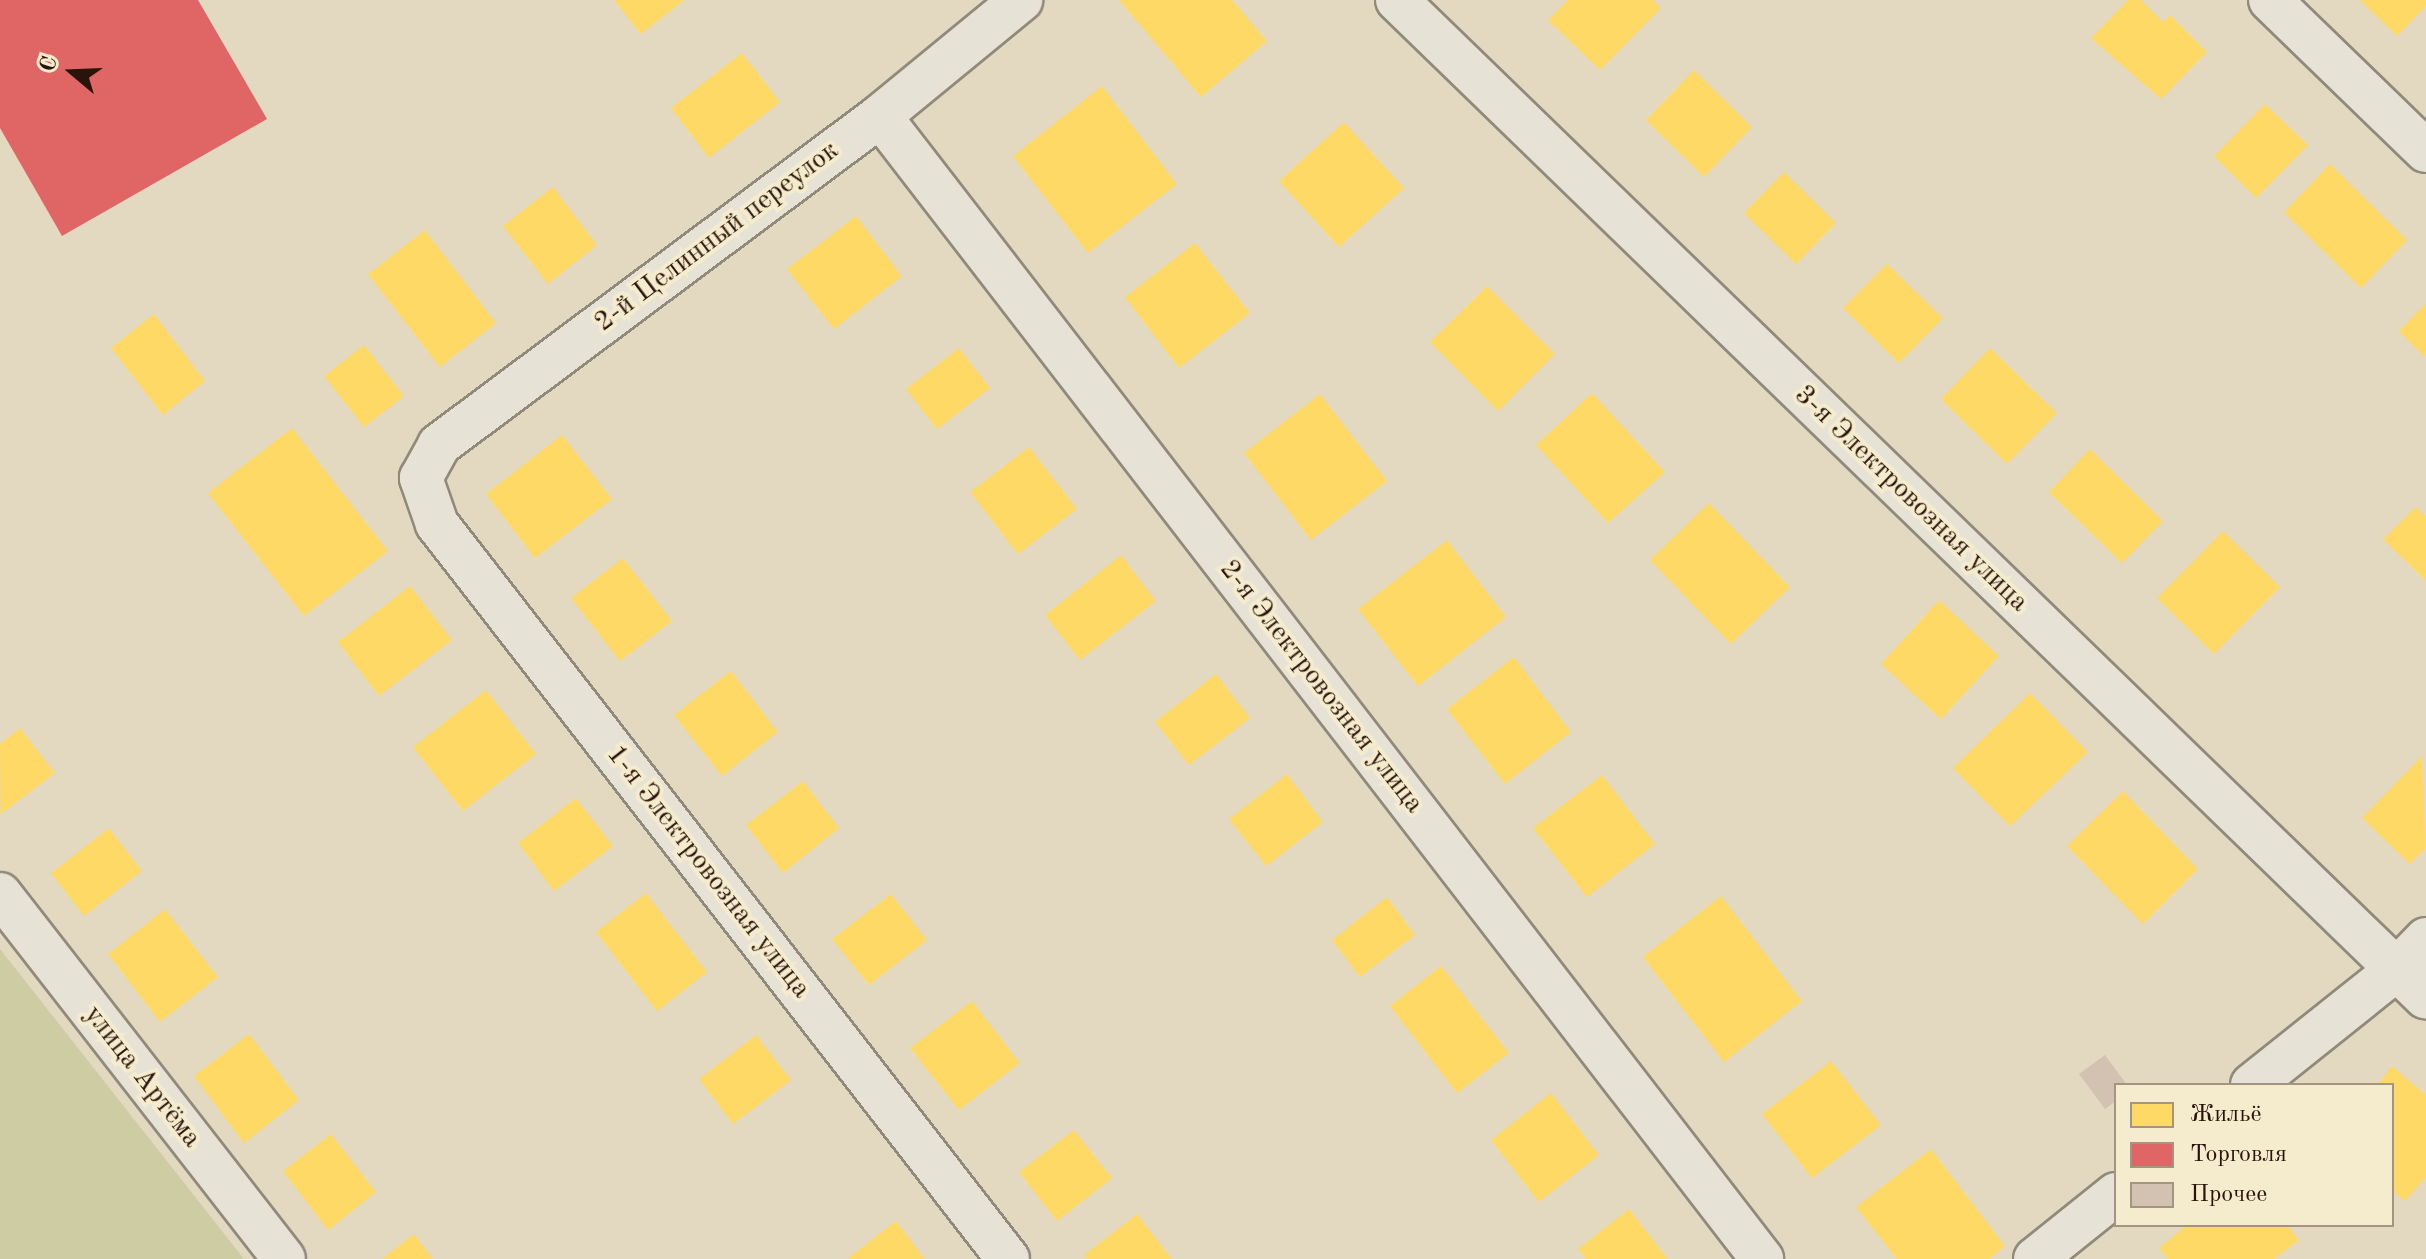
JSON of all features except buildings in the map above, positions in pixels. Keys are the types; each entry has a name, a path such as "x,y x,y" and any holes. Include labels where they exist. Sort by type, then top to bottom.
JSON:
{"street":[{"name":"2-й Целинный переулок","path":"421,478 439,445 880,116 1021,0"},
{"name":"3-я Электровозная улица","path":"1397,0 2426,998"},
{"path":"2270,0 2426,151"},
{"name":"2-я Электровозная улица","path":"880,116 1762,1259"},
{"name":"1-я Электровозная улица","path":"421,478 437,524 1008,1259"},
{"name":"улица Артёма","path":"0,894 284,1259"},
{"path":"2255,1083 2396,970 2426,939"},
{"path":"2035,1259 2114,1196"}],"green space":[{"path":"0,949 244,1259 0,1259"}]}
